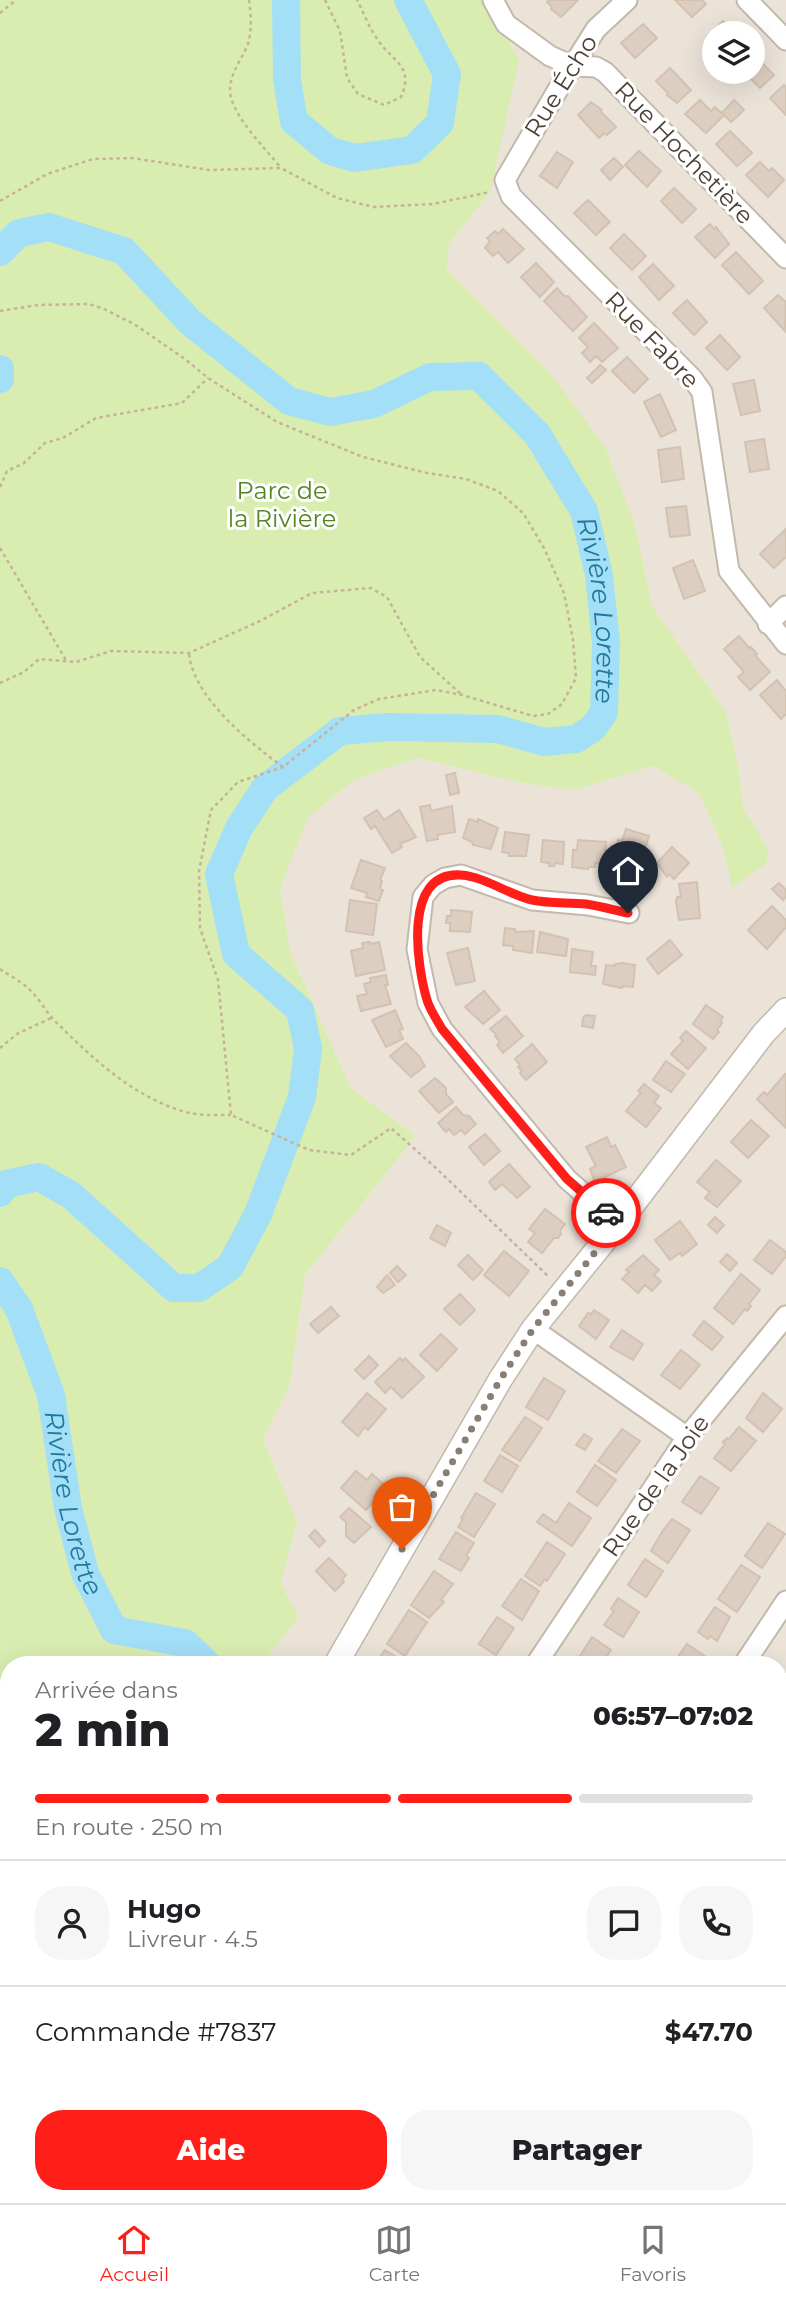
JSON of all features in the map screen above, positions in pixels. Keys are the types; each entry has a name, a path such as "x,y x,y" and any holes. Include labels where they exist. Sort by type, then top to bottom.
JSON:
{"street":[{"name":"Rue Hochetière","path":"493,0 506,24 550,56 573,66 596,67 605,72 786,258"},
{"name":"Rue Écho","path":"498,186 596,29 628,0"},
{"path":"747,0 786,40"},
{"name":"Rue Fabre","path":"498,186 692,378 702,393 729,571 786,644"},
{"path":"768,624 786,606"},
{"path":"618,1224 567,1179 442,1029 428,1003 417,949 423,897 433,885 445,878 461,875 532,900 588,905 628,913"},
{"path":"341,1656 500,1380 533,1329 618,1224 764,1033 786,1010"},
{"name":"Rue de la Joie","path":"541,1656 687,1437 786,1316"},
{"path":"533,1329 687,1437"},
{"path":"749,1656 786,1601"}],"path":[{"path":"0,13 16,0"},
{"path":"249,0 251,14 248,43 236,65 230,90 237,114 281,168 337,198 374,207 433,204 498,186"},
{"path":"325,0 340,31 347,78 358,94 384,105 401,97 405,89 403,70 400,61 378,42 357,0"},
{"path":"0,201 47,174 93,159 132,158 209,170 281,168"},
{"path":"2,310 25,305 68,304 89,304 104,309 134,324 208,378 276,422 363,457 477,483 498,491 523,513 544,548 564,593 573,640 576,678 562,704 548,714 533,716 436,690 379,699 354,710 283,767 237,782 211,810 199,871 200,928 218,980 231,1115"},
{"path":"0,487 7,471 24,463 45,443 63,438 96,418 182,403 208,378"},
{"path":"0,548 67,662"},
{"path":"0,683 24,672 39,659 76,662 111,652 189,653 261,621 312,593 370,588 387,597 419,657 462,695"},
{"path":"189,653 190,667 208,698 254,746 283,767"},
{"path":"0,969 30,989 51,1018 105,1069 132,1088 183,1111 203,1115 231,1115 309,1150 351,1155 391,1128 564,1292"},
{"path":"0,1048 17,1034 51,1018"}],"shaded area":[{"path":"485,0 786,0 786,1656 268,1656 299,1617 281,1584 297,1521 263,1439 290,1385 305,1275 416,1136 351,1088 291,954 280,889 308,818 354,780 418,758 521,783 575,790 653,766 699,793 724,850 732,887 767,863 768,849 744,809 726,712 652,606 635,525 551,374 447,270 449,244 490,192"}],"green space":[{"name":"Parc de la Rivière","path":"0,0 485,0 519,60 490,192 449,244 447,270 551,374 605,447 635,525 652,606 726,712 744,809 768,849 767,863 732,888 724,850 699,793 653,766 575,790 521,783 418,758 354,780 308,818 280,889 291,954 351,1088 416,1136 305,1275 290,1385 263,1439 297,1521 281,1584 299,1617 268,1656 0,1656"}],"building":[{"path":"578,0 561,17 551,9 547,2"},
{"path":"675,0 702,0 706,4 692,17"},
{"path":"643,24 657,38 635,58 621,43"},
{"path":"765,66 774,75 765,83"},
{"path":"670,68 691,90 677,103 656,81"},
{"path":"784,85 786,88 786,115 770,98"},
{"path":"700,100 711,111 715,107 724,115 706,133 685,114"},
{"path":"734,100 744,110 731,122 722,113"},
{"path":"591,102 602,110 616,127 599,138 578,115"},
{"path":"730,131 752,153 737,166 716,144"},
{"path":"639,151 661,171 647,187 625,165"},
{"path":"557,152 573,162 557,188 540,176"},
{"path":"614,158 623,167 610,180 601,170"},
{"path":"760,162 769,171 772,168 784,180 768,197 746,175"},
{"path":"674,188 696,209 682,223 661,201"},
{"path":"588,200 610,222 596,235 574,213"},
{"path":"710,224 714,229 716,227 729,244 715,258 695,237"},
{"path":"503,229 524,249 508,263 498,252 493,256 485,248 490,241 487,238 495,231 498,234"},
{"path":"624,234 646,256 632,270 610,248"},
{"path":"736,252 763,281 749,294 722,265"},
{"path":"536,263 554,282 540,297 521,277"},
{"path":"653,264 674,286 659,300 639,277"},
{"path":"557,288 587,317 573,331 544,301"},
{"path":"778,295 786,302 785,331 764,308"},
{"path":"687,300 707,322 694,335 673,313"},
{"path":"594,323 618,348 602,362 596,356 590,362 582,353 588,347 579,338"},
{"path":"720,335 740,357 727,370 706,348"},
{"path":"627,357 648,379 634,393 612,371"},
{"path":"600,365 606,370 592,383 587,378"},
{"path":"754,380 760,411 741,415 733,384"},
{"path":"660,394 676,430 661,437 644,402"},
{"path":"764,439 769,469 750,472 745,442"},
{"path":"680,447 684,479 662,482 658,450"},
{"path":"686,506 690,535 670,537 666,508"},
{"path":"786,529 786,557 774,568 760,554"},
{"path":"693,560 705,591 684,599 673,568"},
{"path":"739,636 770,672 750,690 738,677 744,672 724,649"},
{"path":"777,680 786,691 786,714 781,719 760,695"},
{"path":"455,773 459,793 450,795 446,775"},
{"path":"430,805 431,811 452,806 455,832 437,835 438,839 427,841 420,807"},
{"path":"377,810 384,820 399,810 416,837 400,844 402,847 392,853 375,826 371,829 364,818"},
{"path":"469,819 478,822 478,819 498,828 491,849 473,845 463,838"},
{"path":"626,829 649,836 642,859 627,859 614,855 618,840 622,841"},
{"path":"505,832 529,835 526,856 509,856 509,853 502,852"},
{"path":"543,840 564,842 563,864 555,863 554,866 549,866 549,863 541,862"},
{"path":"578,840 606,842 604,864 595,863 595,867 588,869 572,867 573,850 577,850"},
{"path":"672,847 689,863 674,879 669,874 667,877 657,863"},
{"path":"361,860 385,868 380,880 380,889 383,890 379,901 366,897 367,893 351,888"},
{"path":"697,882 700,918 679,920 676,902 677,897 681,897 679,884"},
{"path":"779,883 786,890 783,900 772,889"},
{"path":"350,900 377,904 373,935 346,931"},
{"path":"772,906 786,920 786,927 767,949 748,930"},
{"path":"451,910 472,912 470,932 450,931 450,923 446,923 447,916 451,916"},
{"path":"505,928 515,929 515,932 534,931 532,953 513,950 513,946 503,945"},
{"path":"540,932 568,939 566,956 537,952"},
{"path":"670,940 682,955 658,974 647,959"},
{"path":"379,942 385,970 356,976 351,951 363,948 362,943"},
{"path":"468,948 475,981 456,985 447,953"},
{"path":"572,949 593,952 591,966 596,966 595,975 570,972"},
{"path":"622,963 635,965 633,987 603,984 606,965 615,966"},
{"path":"386,975 388,985 385,985 391,1004 361,1011 357,996 367,994 364,984 371,982 370,978"},
{"path":"484,991 500,1010 483,1024 465,1007"},
{"path":"706,1005 723,1017 717,1030 719,1032 713,1039 693,1024"},
{"path":"395,1010 403,1029 399,1030 403,1039 386,1047 372,1020"},
{"path":"586,1015 595,1016 593,1028 582,1026"},
{"path":"506,1016 523,1036 503,1053 497,1045 500,1042 495,1036 497,1035 490,1029"},
{"path":"686,1031 706,1048 688,1069 671,1054 683,1041 680,1038"},
{"path":"406,1043 425,1066 411,1077 390,1056"},
{"path":"532,1044 547,1062 526,1080 515,1059"},
{"path":"666,1061 685,1074 671,1092 653,1080"},
{"path":"785,1074 786,1128 757,1099 764,1092 767,1095"},
{"path":"435,1078 446,1088 446,1094 453,1102 439,1113 419,1091"},
{"path":"644,1084 659,1096 654,1103 661,1108 646,1127 626,1111 641,1093 638,1091"},
{"path":"456,1107 476,1124 465,1134 461,1130 454,1135 449,1129 446,1132 438,1123"},
{"path":"751,1120 769,1136 748,1158 731,1142"},
{"path":"485,1134 500,1151 484,1165 469,1147"},
{"path":"607,1137 611,1147 615,1145 626,1167 595,1182 590,1169 596,1166 586,1147"},
{"path":"716,1160 741,1181 717,1207 705,1198 710,1192 697,1182"},
{"path":"509,1164 530,1187 517,1198 502,1184 495,1190 489,1182"},
{"path":"545,1209 565,1224 558,1238 554,1238 542,1253 528,1242 535,1233 529,1229"},
{"path":"715,1217 724,1225 717,1233 708,1225"},
{"path":"680,1221 697,1244 682,1256 680,1253 670,1260 655,1240"},
{"path":"437,1225 451,1233 445,1246 430,1238"},
{"path":"770,1240 786,1252 786,1256 772,1274 754,1260"},
{"path":"504,1251 529,1271 509,1296 484,1275"},
{"path":"727,1254 737,1263 730,1271 720,1262"},
{"path":"468,1255 483,1270 473,1280 458,1265"},
{"path":"643,1255 659,1270 654,1275 661,1281 652,1291 645,1285 638,1293 622,1279 629,1272 626,1270"},
{"path":"397,1266 406,1275 398,1282 390,1273"},
{"path":"741,1274 760,1290 749,1304 751,1306 747,1311 745,1309 733,1324 714,1308"},
{"path":"387,1275 395,1285 383,1293 377,1287"},
{"path":"460,1294 475,1310 460,1325 444,1309"},
{"path":"331,1307 339,1316 318,1333 310,1324"},
{"path":"594,1310 609,1320 596,1339 579,1326 588,1313 591,1314"},
{"path":"704,1321 723,1337 712,1350 693,1335"},
{"path":"622,1330 643,1344 633,1360 610,1347"},
{"path":"441,1334 457,1349 437,1371 420,1355"},
{"path":"681,1350 700,1365 680,1389 661,1375"},
{"path":"369,1356 378,1365 364,1379 355,1370"},
{"path":"400,1358 403,1361 405,1358 424,1377 402,1398 391,1387 385,1393 375,1382"},
{"path":"544,1378 565,1391 548,1420 526,1407"},
{"path":"367,1393 386,1409 368,1430 365,1427 358,1436 342,1422"},
{"path":"763,1393 782,1409 763,1432 746,1418"},
{"path":"525,1417 542,1428 520,1461 502,1450"},
{"path":"739,1427 756,1441 731,1471 714,1458 725,1444 723,1442"},
{"path":"622,1429 640,1441 616,1473 598,1461"},
{"path":"584,1434 592,1439 585,1450 576,1445"},
{"path":"500,1455 518,1466 502,1492 484,1481"},
{"path":"595,1465 616,1480 597,1506 577,1492"},
{"path":"356,1471 367,1480 372,1474 387,1487 366,1510 341,1488"},
{"path":"700,1476 719,1488 701,1514 682,1502"},
{"path":"476,1493 495,1504 474,1537 458,1527"},
{"path":"569,1503 591,1518 572,1546 537,1522 543,1514 556,1523"},
{"path":"349,1508 371,1527 354,1543 346,1536 346,1522 340,1517"},
{"path":"672,1519 690,1530 668,1563 651,1551"},
{"path":"768,1523 785,1534 762,1568 745,1556"},
{"path":"315,1530 325,1541 319,1547 309,1536"},
{"path":"456,1532 474,1543 461,1571 439,1559"},
{"path":"547,1542 565,1554 547,1581 545,1579 540,1586 525,1576"},
{"path":"329,1558 346,1575 342,1580 344,1582 335,1591 316,1571"},
{"path":"645,1559 663,1571 646,1597 628,1585"},
{"path":"741,1565 760,1577 737,1612 718,1599"},
{"path":"434,1571 453,1584 441,1600 444,1602 429,1618 411,1605"},
{"path":"521,1579 539,1591 522,1620 502,1606"},
{"path":"618,1598 639,1612 623,1637 604,1625 614,1611 611,1609"},
{"path":"715,1607 730,1617 717,1641 698,1632"},
{"path":"409,1610 427,1622 405,1656 387,1644"},
{"path":"497,1617 514,1628 496,1655 479,1644"},
{"path":"592,1637 611,1650 607,1656 580,1656"},
{"path":"687,1644 705,1656 679,1656"},
{"path":"385,1650 395,1656 381,1656"}],"waterway":[{"name":"Rivière Lorette","path":"286,0 287,80 294,121 330,151 355,158 412,150 440,123 447,74 408,0"},
{"name":"Rivière Lorette","path":"0,252 19,233 49,227 124,251 190,322 289,401 330,412 374,404 430,377 479,376 537,434 584,511 599,575 606,642 604,712 593,728 576,739 544,742 498,729 388,727 340,731 265,788 239,828 219,874 236,954 300,1010 308,1048 302,1097 258,1214 230,1267 199,1288 174,1288 71,1195 39,1177 6,1184 0,1193"},
{"name":"Rivière Lorette","path":"0,369 0,379"},
{"name":"Rivière Lorette","path":"0,1281 19,1309 51,1395 68,1508 85,1573 114,1630 185,1643 199,1656"}],"way so far":[{"path":"402,1549 500,1380 533,1329 618,1224 606,1213"}],"route":[{"path":"606,1213 567,1179 442,1029 428,1003 422,979 417,949 419,916 423,897 433,885 445,878 461,875 532,900 588,905 628,913"}]}
